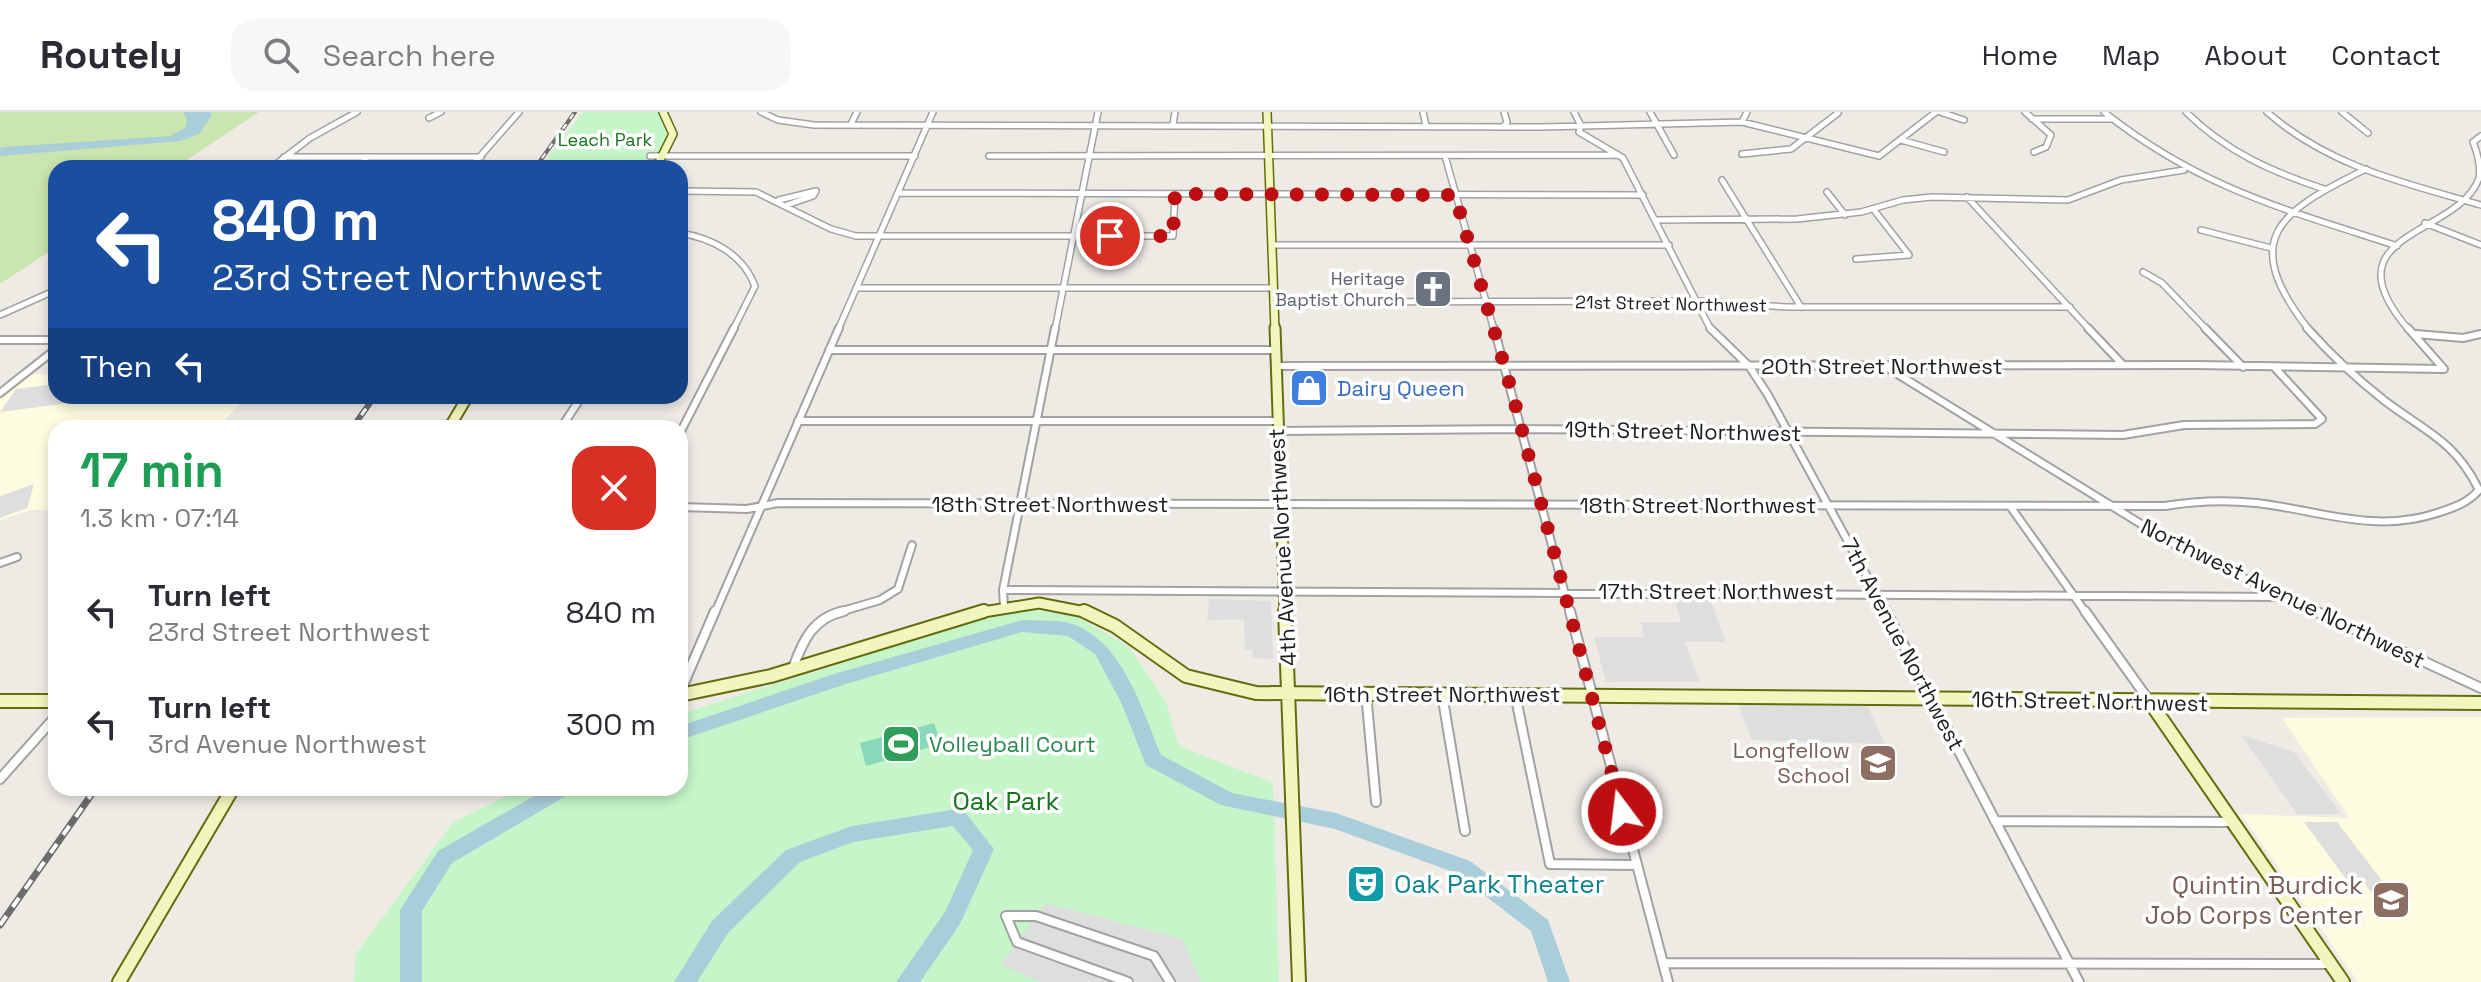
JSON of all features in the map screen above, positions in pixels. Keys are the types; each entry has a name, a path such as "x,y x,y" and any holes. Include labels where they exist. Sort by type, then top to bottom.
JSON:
{"street":[{"path":"280,160 357,112"},
{"path":"429,118 441,112"},
{"path":"478,160 519,112"},
{"path":"660,160 673,134 663,112"},
{"path":"761,112 796,123 928,125 1186,123 1503,127 1742,122 1879,156 1938,112 1964,120"},
{"path":"851,124 857,112"},
{"path":"688,674 933,112"},
{"path":"1004,607 1003,590 1098,112"},
{"path":"1173,124 1175,112"},
{"name":"4th Avenue Northwest","path":"1267,112 1299,982"},
{"path":"1423,112 1426,126"},
{"path":"1503,127 1507,122 1504,112"},
{"path":"1574,112 1581,126 1579,132 1620,155"},
{"path":"1650,112 1674,155"},
{"path":"1742,122 1747,112"},
{"path":"2025,112 2051,135 2051,141 2034,152"},
{"path":"2104,112 2184,170 2228,191 2293,215 2397,246"},
{"path":"2186,112 2233,150 2273,170 2324,189"},
{"path":"2267,112 2313,147 2366,169 2481,205"},
{"path":"2342,112 2368,133"},
{"path":"1742,154 1787,151 1838,113"},
{"path":"1030,125 1033,114"},
{"path":"2032,119 2112,119"},
{"path":"2481,136 2473,142 2481,173 2478,182 2463,199 2425,223 2397,246 2382,273 2384,289 2395,310 2416,334 2463,338 2481,334"},
{"path":"1901,140 1944,152"},
{"path":"989,156 1620,155"},
{"name":"7th Avenue Northwest","path":"1620,155 1713,333 1749,366 1788,432 1876,592 2079,982"},
{"path":"650,156 915,156"},
{"path":"1445,156 1668,982"},
{"path":"284,157 481,157"},
{"path":"365,160 368,157"},
{"path":"2349,370 2289,305 2269,260 2276,234 2293,215 2324,189 2366,169"},
{"path":"1655,220 1747,220 1845,215 1874,210 1903,200 1967,197 2059,200 2080,197 2121,180 2184,170"},
{"path":"1722,180 1801,307"},
{"path":"688,191 757,193 779,200 834,233 881,236 1173,236 1175,194"},
{"path":"779,200 816,191 813,196 787,205"},
{"path":"1827,192 1845,215"},
{"path":"899,193 1643,195"},
{"path":"1967,197 2123,366"},
{"path":"2059,200 2066,206"},
{"path":"1856,259 1909,255 1874,210"},
{"path":"2425,223 2481,245"},
{"path":"2201,230 2271,248"},
{"path":"687,420 755,286 753,276 745,267 710,239 688,235"},
{"path":"1272,245 1669,245"},
{"path":"2143,272 2162,283 2243,367"},
{"path":"857,288 1273,288"},
{"path":"0,315 48,294"},
{"name":"21st Street Northwest","path":"1273,302 1698,301 1801,307 2070,307"},
{"name":"20th Street Northwest","path":"1275,366 2444,369 2416,334"},
{"path":"0,340 48,340"},
{"path":"829,350 1275,350"},
{"path":"0,393 48,355"},
{"name":"Northwest Avenue Northwest","path":"1884,366 2180,548 2481,688"},
{"name":"19th Street Northwest","path":"798,421 1037,421 2123,435 2184,425 2315,424 2322,419 2317,409 2275,368"},
{"name":"18th Street Northwest","path":"688,507 760,507 778,503 2165,506 2202,499 2267,505 2346,521 2396,526 2418,522 2471,501 2479,490 2466,459 2456,447 2411,420 2349,370"},
{"path":"2010,506 2343,982"},
{"path":"793,668 799,644 820,618 874,602 898,589 912,545"},
{"path":"0,563 17,557"},
{"name":"17th Street Northwest","path":"1003,590 2073,593 2285,597"},
{"name":"16th Street Northwest","path":"688,692 736,685 1004,607 1052,604 1095,613 1183,675 1230,690 1289,695 1591,694 2481,703"},
{"path":"1366,693 1376,802"},
{"path":"1442,694 1465,831"},
{"path":"1515,694 1550,864 1637,865"},
{"path":"0,701 48,701"},
{"path":"0,779 48,725"},
{"path":"119,982 228,796"},
{"path":"1995,821 2232,822"},
{"path":"1128,982 1017,942 1006,916 1036,916 1154,956 1170,982"},
{"path":"1663,963 2330,964"}],"shaded area":[{"path":"32,374 48,374 48,404 240,404 225,420 48,420 48,510 30,510 0,520 0,399"},
{"path":"48,385 48,404 61,404 0,412 16,389"},
{"path":"34,484 27,508 0,518 0,496"},
{"path":"1674,598 1710,599 1726,642 1685,642 1700,682 1606,682 1594,637 1644,637 1641,622 1681,622"},
{"path":"1209,599 1271,601 1273,659 1253,658 1253,650 1245,650 1244,619 1207,620"},
{"path":"1738,704 1867,705 1885,744 1752,740"},
{"name":"Quintin Burdick Job Corps Center","path":"2481,717 2481,982 2358,982 2241,814 2349,818 2282,718"},
{"path":"2241,735 2294,752 2341,814 2297,814"},
{"path":"2304,822 2337,822 2394,896 2374,896 2361,879 2346,879"},
{"path":"1046,903 1182,939 1201,982 1041,982 1001,965"}],"green space":[{"path":"0,112 259,112 187,160 48,160 48,252 0,284"},
{"name":"Leach Park","path":"583,112 661,112 671,135 655,160 546,160"},
{"name":"Oak Park","path":"1034,610 1077,616 1130,648 1166,702 1179,746 1273,783 1279,982 354,982 356,954 453,822 507,796 688,796 688,711 1007,611"},
{"name":"Volleyball Court","path":"934,723 941,744 866,766 860,743"}],"water":[{"path":"183,112 210,112 212,115 200,133 181,141 0,156 0,148 3,147 170,136 185,128 187,120"}],"waterway":[{"path":"688,730 840,679 1022,626 1072,630 1102,650 1130,702 1153,760 1228,800 1336,821 1463,867 1540,926 1559,982"},
{"path":"411,982 411,910 445,857 550,796"},
{"path":"685,982 720,927 793,856 852,834 957,817 984,849 953,918 907,982"}],"railway":[{"path":"541,160 575,112"},
{"path":"358,420 369,404"},
{"path":"0,925 90,796"}],"place":[{"name":"Heritage Baptist Church","path":"1433,289"},
{"name":"Dairy Queen","path":"1309,388"},
{"name":"Volleyball Court","path":"901,744"},
{"name":"Longfellow School","path":"1878,763"},
{"name":"Oak Park Theater","path":"1366,884"},
{"name":"Quintin Burdick Job Corps Center","path":"2391,900"}],"route":[{"path":"1110,236 1173,236 1175,194 1455,195 1513,396 1622,812"}]}
